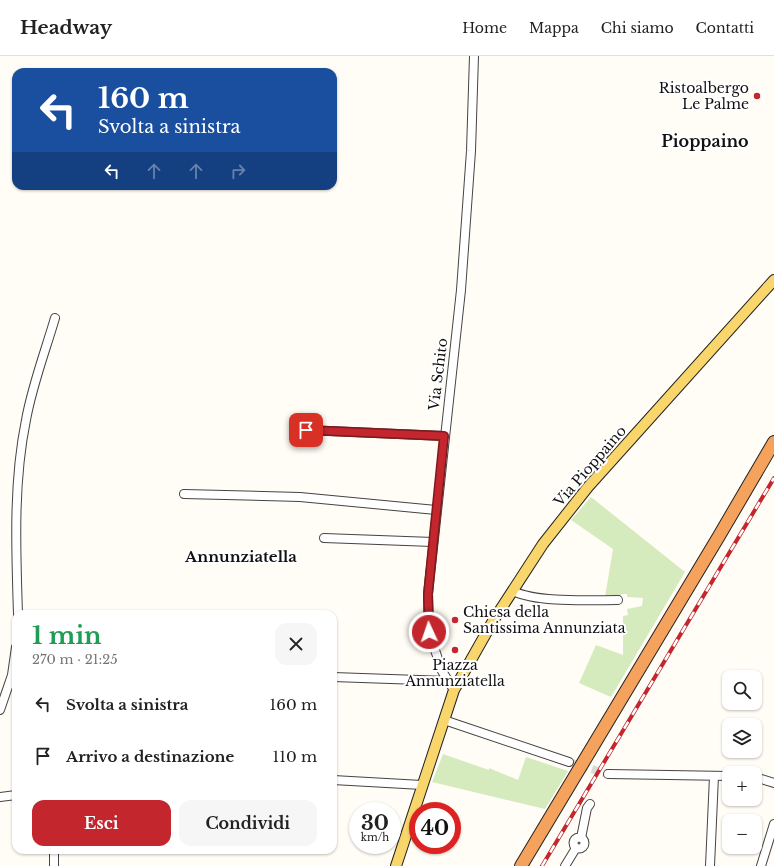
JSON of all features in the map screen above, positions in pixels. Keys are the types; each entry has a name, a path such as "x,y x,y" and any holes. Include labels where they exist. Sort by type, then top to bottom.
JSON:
{"highway":[{"path":"521,866 774,442"}],"main road":[{"name":"Via Pioppaino","path":"396,866 454,690 543,544 584,493 774,280"}],"street":[{"name":"Via Schito","path":"454,690 442,671 429,632 428,594 461,290 471,151 474,56"},
{"path":"18,610 16,571 20,461 26,420 55,318"},
{"path":"306,430 444,436"},
{"path":"184,494 300,498 436,510"},
{"path":"324,538 433,542"},
{"path":"513,591 519,594 548,598 618,600"},
{"path":"0,710 12,675"},
{"path":"337,677 448,680"},
{"path":"444,720 569,762"},
{"path":"608,774 722,776"},
{"path":"710,866 714,776"},
{"path":"337,780 422,785"},
{"path":"762,780 774,783"},
{"path":"0,797 12,796"},
{"path":"565,866 576,848 574,841 580,838 587,808 590,804"},
{"path":"761,866 774,824"},
{"path":"54,854 54,866"}],"green space":[{"path":"591,497 685,572 611,697 579,683 596,645 623,655 623,616 628,615 627,609 642,606 643,598 627,597 627,594 621,594 621,597 605,597 613,549 571,520"},
{"path":"443,754 489,770 489,768 518,780 526,757 568,771 545,809 432,782"}],"tunnel":[{"path":"569,762 608,774"}],"railway":[{"path":"542,866 774,478"}],"place":[{"name":"Ristoalbergo Le Palme","path":"757,96"},
{"name":"Chiesa della Santissima Annunziata","path":"455,620"},
{"name":"Piazza Annunziatella","path":"455,650"}],"district":[{"name":"Pioppaino","path":"705,141"},
{"name":"Annunziatella","path":"241,556"}],"route":[{"path":"306,430 444,436 428,594 429,632"}]}
